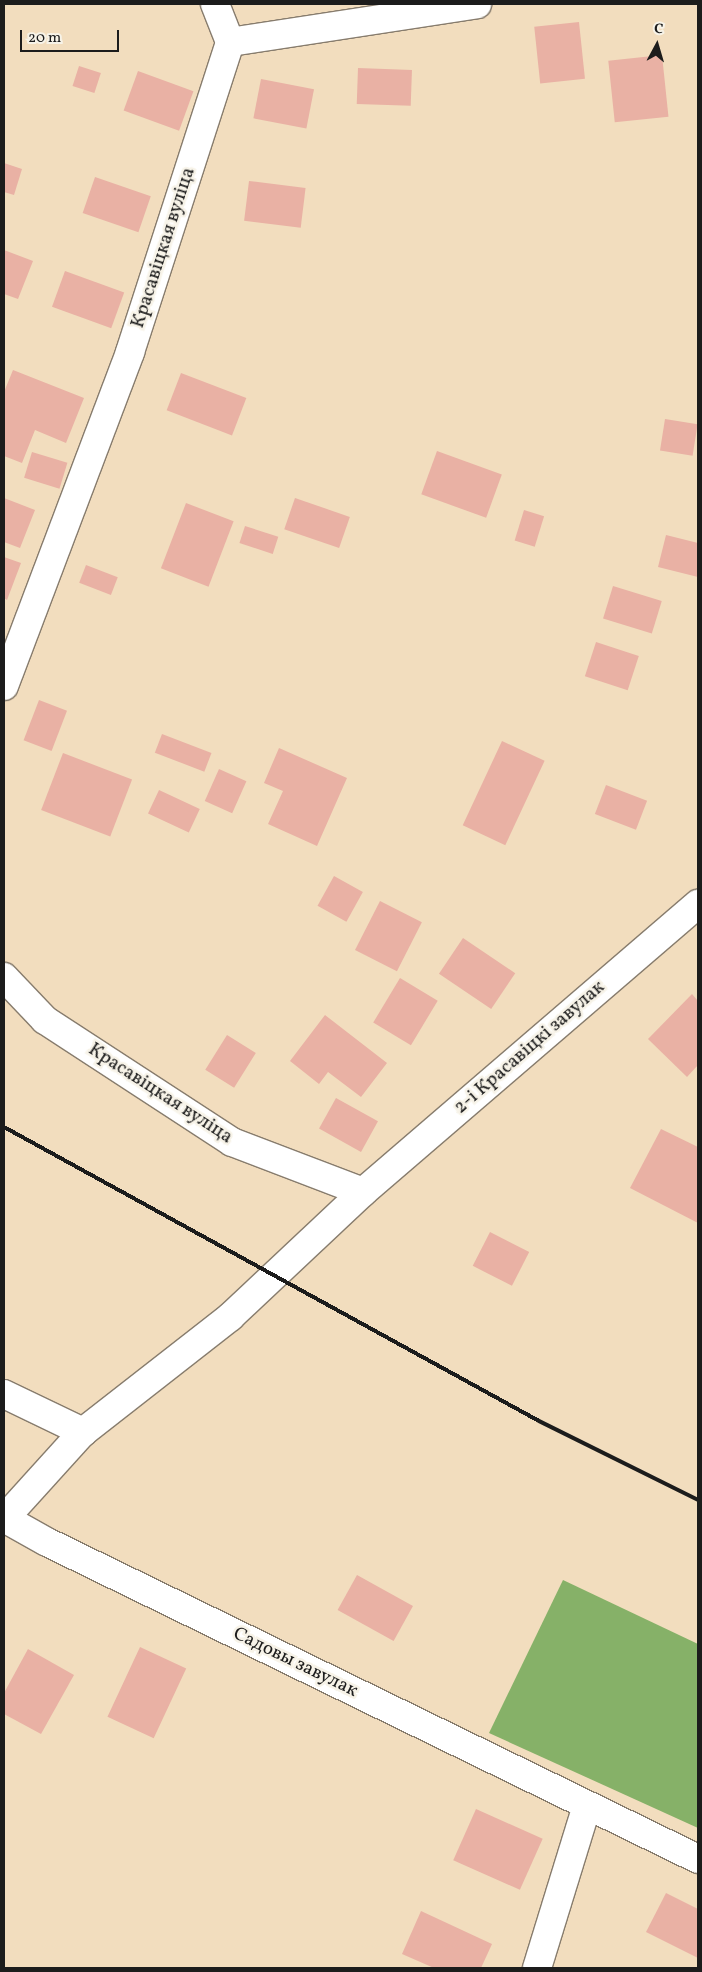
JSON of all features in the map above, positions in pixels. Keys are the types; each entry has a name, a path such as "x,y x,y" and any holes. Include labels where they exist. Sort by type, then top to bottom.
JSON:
{"street":[{"path":"215,4 230,42 476,4"},
{"name":"Красавіцкая вуліца","path":"4,686 130,352 230,42"},
{"name":"2-і Красавіцкі завулак","path":"4,1519 83,1432 230,1317 363,1192 698,904"},
{"name":"Красавіцкая вуліца","path":"4,977 45,1020 232,1142 363,1192"},
{"path":"4,1394 83,1432"},
{"name":"Садовы завулак","path":"4,1519 47,1542 698,1859"},
{"path":"537,1968 587,1805"}],"green space":[{"path":"563,1580 698,1644 698,1828 489,1733"}],"building":[{"path":"579,22 585,79 540,83 534,27"},
{"path":"662,55 668,117 615,122 608,61"},
{"path":"79,66 101,73 94,93 73,86"},
{"path":"358,68 412,70 411,106 357,104"},
{"path":"138,71 193,91 179,131 124,110"},
{"path":"261,79 314,89 306,129 253,118"},
{"path":"4,163 22,169 14,195 4,192"},
{"path":"95,177 151,196 138,232 83,213"},
{"path":"249,181 306,188 301,228 244,221"},
{"path":"4,250 33,261 18,299 4,294"},
{"path":"65,271 124,293 111,328 52,307"},
{"path":"13,370 84,398 66,443 35,430 22,463 4,456 4,392"},
{"path":"181,373 246,398 232,435 167,410"},
{"path":"665,419 698,424 693,456 660,451"},
{"path":"437,451 502,475 486,518 421,494"},
{"path":"32,452 67,463 59,489 24,478"},
{"path":"4,498 35,510 20,548 4,542"},
{"path":"295,498 350,517 339,548 284,529"},
{"path":"186,503 234,521 209,587 161,568"},
{"path":"524,510 544,516 535,547 515,541"},
{"path":"245,526 278,537 273,554 239,543"},
{"path":"666,535 698,543 698,577 658,567"},
{"path":"4,557 21,563 7,600 4,598"},
{"path":"86,565 118,577 111,595 79,583"},
{"path":"613,586 662,601 652,633 603,619"},
{"path":"596,642 639,656 628,690 585,676"},
{"path":"39,700 67,711 52,751 24,740"},
{"path":"162,734 211,753 204,772 155,753"},
{"path":"502,741 545,761 505,845 463,825"},
{"path":"279,748 347,778 317,846 268,824 283,791 264,783"},
{"path":"63,753 132,780 110,836 41,810"},
{"path":"219,769 246,781 232,813 205,801"},
{"path":"606,785 647,801 636,830 595,814"},
{"path":"159,790 200,809 189,833 148,814"},
{"path":"334,876 363,892 346,922 318,906"},
{"path":"380,901 422,922 397,971 355,950"},
{"path":"463,938 515,973 491,1009 439,974"},
{"path":"400,978 438,1001 411,1045 373,1023"},
{"path":"692,994 698,1001 698,1065 687,1077 648,1039"},
{"path":"325,1015 387,1063 361,1097 328,1072 319,1084 290,1061"},
{"path":"227,1035 256,1053 234,1088 205,1070"},
{"path":"336,1098 378,1121 361,1152 319,1129"},
{"path":"661,1129 698,1147 698,1223 630,1188"},
{"path":"490,1232 529,1252 512,1286 473,1266"},
{"path":"357,1575 413,1606 394,1641 338,1610"},
{"path":"140,1647 186,1669 154,1738 107,1717"},
{"path":"28,1649 74,1675 41,1734 4,1714 4,1693"},
{"path":"476,1809 543,1839 520,1890 453,1860"},
{"path":"666,1893 698,1909 698,1958 646,1932"},
{"path":"421,1911 492,1944 481,1968 434,1968 402,1954"}],"railway":[{"path":"4,1127 539,1421 698,1500"}]}
